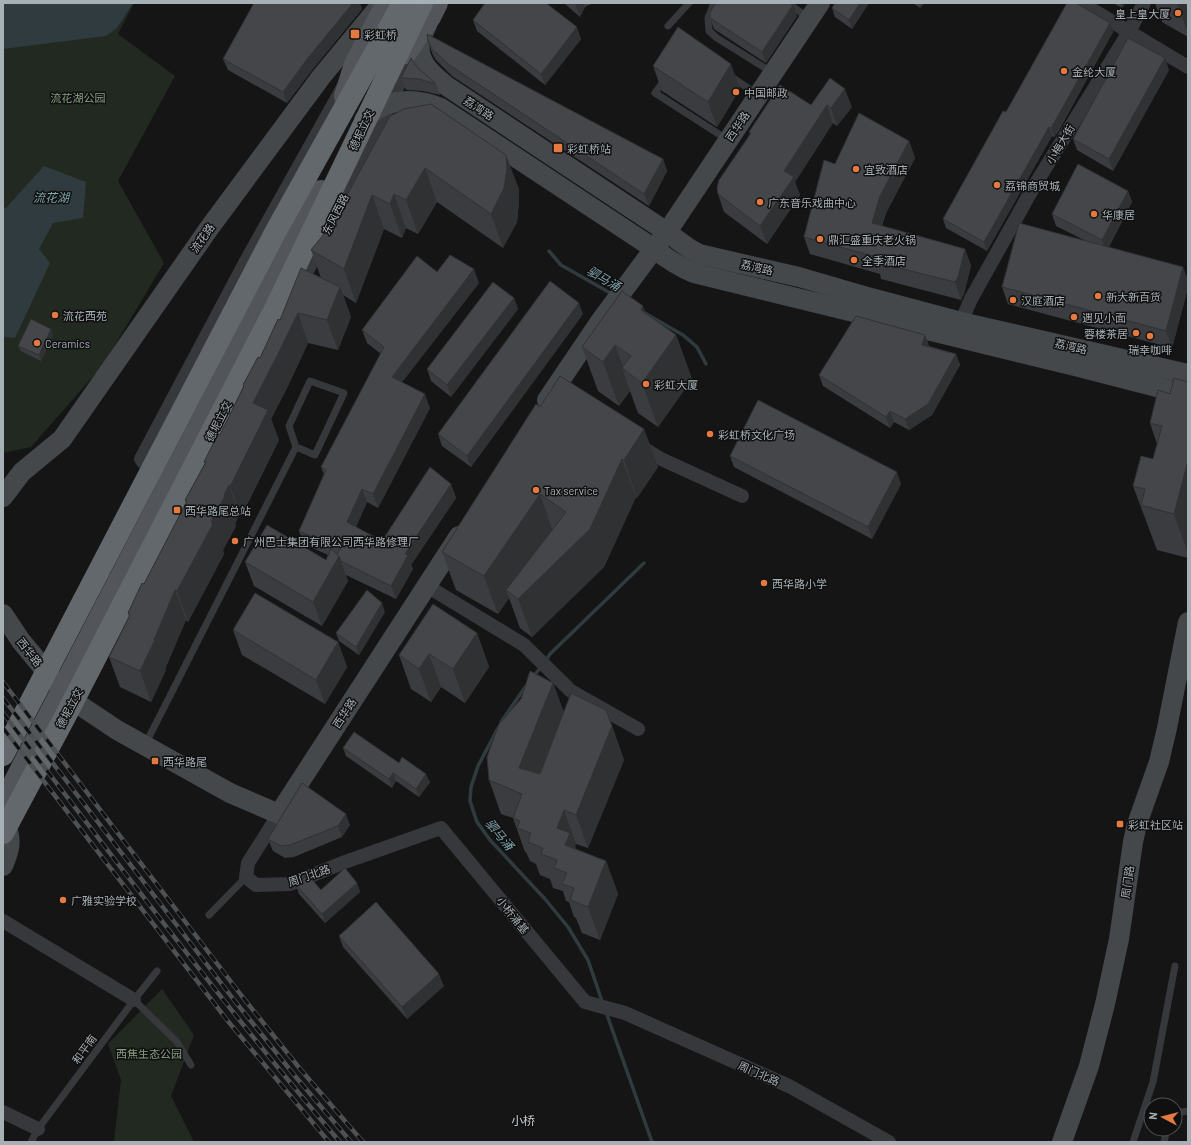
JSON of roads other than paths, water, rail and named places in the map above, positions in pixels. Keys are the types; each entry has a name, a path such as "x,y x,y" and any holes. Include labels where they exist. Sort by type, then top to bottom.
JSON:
{"highway":[{"path":"3,755 276,231 403,3"},
{"name":"德坭立交","path":"5,831 15,785 56,707 275,308 429,8"}],"main road":[{"name":"流花路","path":"3,497 12,473 62,439 210,227 321,77 382,3"},
{"path":"293,234 328,149 355,64 387,3"},
{"path":"293,234 354,130 429,8"},
{"name":"荔湾路","path":"429,8 420,43 421,56 426,67 433,76 667,232 690,249 700,254 799,277 961,322 1188,374"},
{"name":"西华路","path":"537,417 560,395 599,323 653,248 667,232 815,11"},
{"name":"荔湾路","path":"391,103 428,102 441,108 653,248 682,269 1188,395"},
{"path":"354,130 370,113 377,108 391,103"},
{"name":"德坭立交","path":"56,707 293,234"},
{"path":"694,273 700,254"},
{"name":"西华路","path":"3,614 21,641 50,676 63,690 98,718 230,793 279,814 469,521"},
{"name":"周门路","path":"1062,1142 1089,1066 1105,1004 1119,939 1133,842 1137,824 1159,762 1188,622"},
{"path":"15,785 40,747 56,707"},
{"path":"3,758 56,707"},
{"name":"德坭立交","path":"3,804 15,785"},
{"path":"3,866 10,843 5,831"}],"street":[{"path":"1081,3 1188,67"},
{"name":"小梅大街","path":"961,322 1033,188 1129,32 1144,3"},
{"name":"东风西路","path":"355,64 141,459 150,470 158,474 198,487 391,103 429,8"},
{"path":"626,437 659,458 742,496"},
{"path":"427,586 524,645 532,655 571,691 638,730"},
{"path":"3,809 5,831"},
{"path":"246,877 248,863 279,814"},
{"name":"周门北路","path":"246,877 256,885 290,884 345,862 441,828"},
{"name":"小桥涌基","path":"441,828 585,1002"},
{"path":"3,921 134,1000"},
{"name":"周门北路","path":"585,1002 625,1013 789,1086 889,1142"},
{"path":"3,1112 38,1129"}],"lane":[{"path":"668,26 689,3"},
{"path":"714,3 708,18 709,31 717,38 773,73"},
{"path":"787,3 815,11"},
{"path":"722,70 758,95"},
{"path":"667,75 655,93 728,140"},
{"path":"144,745 296,447 289,426 310,381 344,393 315,455 296,447"},
{"path":"209,915 246,877"},
{"path":"1133,1142 1153,1082 1175,966"},
{"name":"和平南","path":"31,1142 38,1129 157,971"},
{"path":"134,1000 177,1042 191,1065"}],"water":[{"path":"3,3 133,3 117,28 106,36 3,49"},
{"name":"流花湖","path":"44,166 86,182 83,218 53,223 39,249 50,263 15,338 3,337 3,208 6,208"}],"waterway":[{"name":"驷马涌","path":"549,251 561,265 612,294"},
{"name":"驷马涌","path":"643,312 683,335 697,347 706,364"},
{"name":"驷马涌","path":"546,660 550,654 644,563"},
{"name":"驷马涌","path":"532,678 541,667"},
{"name":"驷马涌","path":"501,722 526,686"},
{"name":"驷马涌","path":"498,728 478,766 471,787 470,801 477,822 490,840 545,899 568,927 588,960 603,1004"},
{"name":"驷马涌","path":"606,1012 652,1142"}],"railway":[{"path":"3,682 241,995 301,1070 363,1142"},
{"path":"3,698 234,1000 295,1076 351,1142"},
{"path":"3,713 211,984 340,1142"},
{"path":"3,728 227,1020 329,1142"}],"place":[{"name":"皇上皇大厦","path":"1178,13"},
{"name":"彩虹桥","path":"355,34"},
{"name":"金纶大厦","path":"1064,71"},
{"name":"中国邮政","path":"736,92"},
{"name":"彩虹桥站","path":"558,148"},
{"name":"宜致酒店","path":"856,169"},
{"name":"荔锦商贸城","path":"997,185"},
{"name":"广东音乐戏曲中心","path":"760,202"},
{"name":"华康居","path":"1094,214"},
{"name":"鼎汇盛重庆老火锅","path":"820,239"},
{"name":"全季酒店","path":"854,260"},
{"name":"新大新百货","path":"1098,296"},
{"name":"汉庭酒店","path":"1013,300"},
{"name":"流花西苑","path":"55,315"},
{"name":"遇见小面","path":"1074,317"},
{"name":"蓉楼茶居","path":"1136,333"},
{"name":"瑞幸咖啡","path":"1150,336"},
{"name":"Ceramics","path":"37,343"},
{"name":"彩虹大厦","path":"646,384"},
{"name":"彩虹桥文化广场","path":"710,434"},
{"name":"Tax service","path":"536,490"},
{"name":"西华路尾总站","path":"177,510"},
{"name":"广州巴士集团有限公司西华路修理厂","path":"235,541"},
{"name":"西华路小学","path":"764,583"},
{"name":"西华路尾","path":"155,761"},
{"name":"彩虹社区站","path":"1120,824"},
{"name":"广雅实验学校","path":"63,900"}],"district":[{"name":"小桥","path":"523,1120"}],"park label":[{"name":"流花湖公园","path":"78,97"},
{"name":"西焦生态公园","path":"149,1053"}]}
